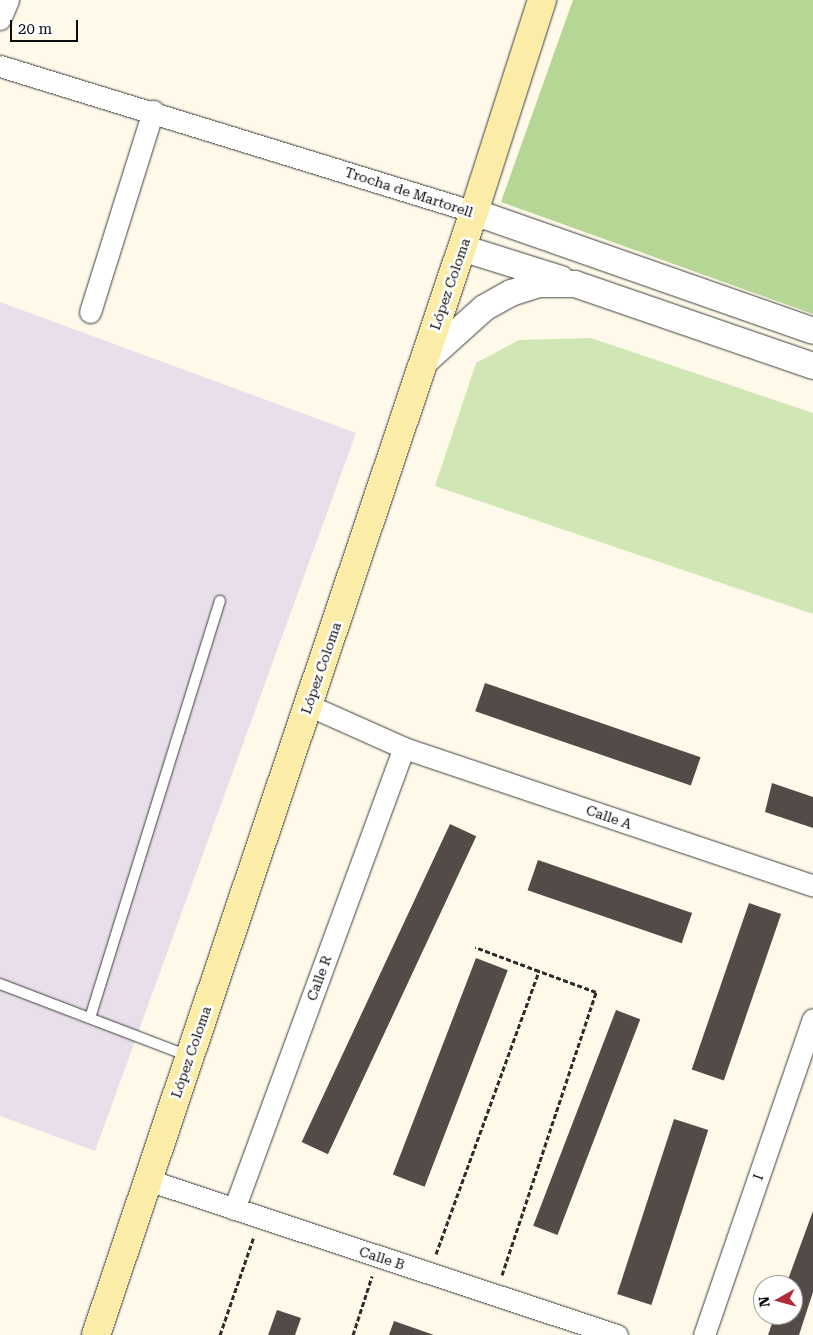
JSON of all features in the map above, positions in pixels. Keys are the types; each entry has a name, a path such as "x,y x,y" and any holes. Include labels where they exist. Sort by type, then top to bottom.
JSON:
{"main road":[{"name":"López Coloma","path":"96,1335 424,363 542,0"}],"street":[{"path":"0,19 8,0"},
{"name":"Trocha de Martorell","path":"0,66 153,111 474,212 813,331"},
{"path":"90,312 153,111"},
{"path":"462,248 575,284 813,366"},
{"path":"424,363 484,308 511,293 538,284 575,284"},
{"name":"Calle A","path":"308,705 404,748 813,886"},
{"name":"Calle R","path":"234,1208 404,748"},
{"name":"I","path":"704,1335 813,1019"},
{"name":"Calle B","path":"148,1180 617,1335"}],"lane":[{"path":"90,1018 220,601"},
{"path":"0,984 190,1056"}],"path":[{"path":"475,947 596,992 495,1295"},
{"path":"429,1273 540,970"},
{"path":"220,1335 260,1217"},
{"path":"353,1335 378,1256"}],"shaded area":[{"path":"0,302 356,433 95,1151 0,1116"}],"green space":[{"path":"573,0 813,0 813,314 501,202"},
{"path":"591,338 813,413 813,614 435,486 476,363 519,340"}],"building":[{"path":"485,683 701,757 691,786 475,711"},
{"path":"772,783 813,797 813,828 765,812"},
{"path":"450,824 476,836 328,1154 302,1142"},
{"path":"538,860 692,913 682,943 528,890"},
{"path":"749,903 781,914 724,1080 692,1069"},
{"path":"476,958 508,970 425,1187 393,1175"},
{"path":"616,1010 640,1019 557,1235 533,1226"},
{"path":"674,1119 708,1130 651,1305 617,1294"},
{"path":"813,1211 813,1292 803,1323 803,1275 790,1275"},
{"path":"277,1310 301,1318 295,1335 268,1335"},
{"path":"394,1321 434,1335 389,1335"},
{"path":"772,1325 802,1325 799,1335 768,1335"}]}
